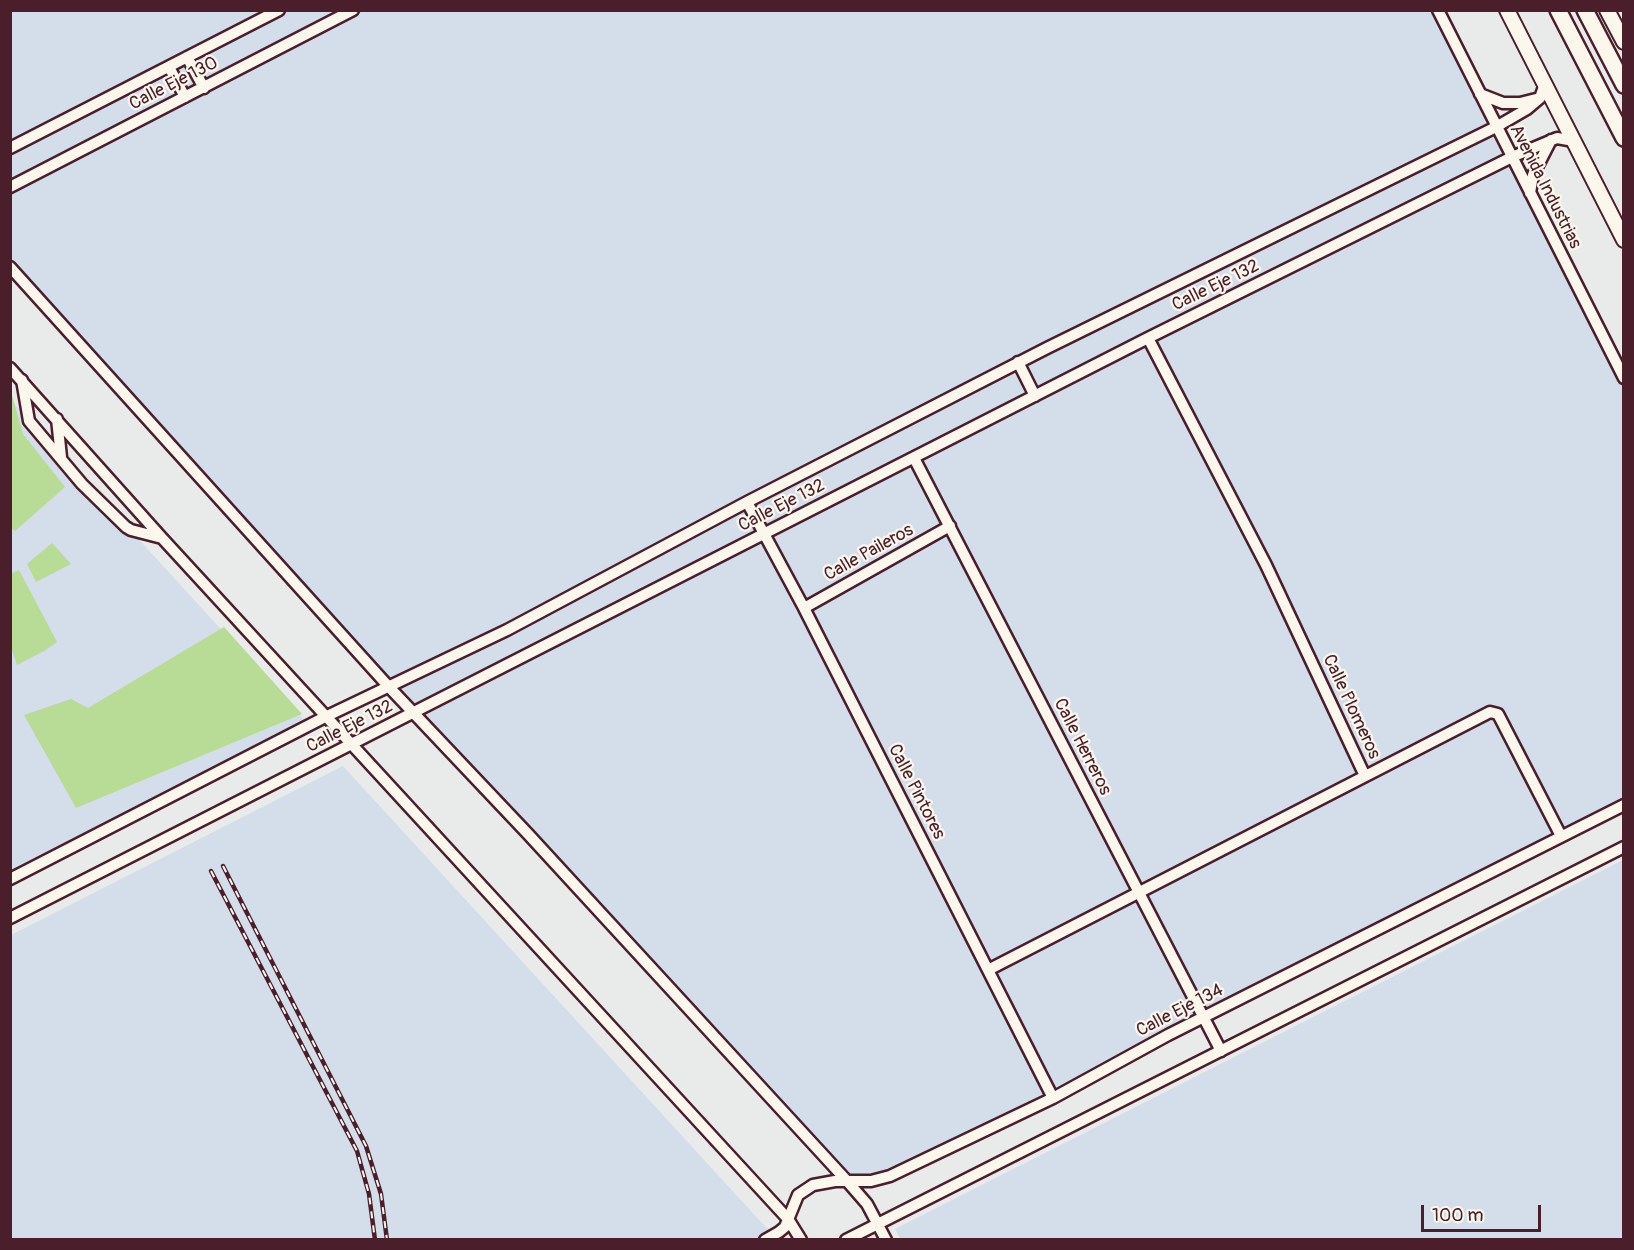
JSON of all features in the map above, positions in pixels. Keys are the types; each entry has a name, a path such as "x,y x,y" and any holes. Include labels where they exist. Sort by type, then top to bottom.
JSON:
{"highway":[{"path":"1558,10 1623,138"},
{"path":"1585,10 1623,85"}],"main road":[{"path":"1508,10 1623,240"},
{"path":"1607,10 1623,42"}],"street":[{"name":"Calle Eje 130","path":"10,148 279,10"},
{"name":"Calle Eje 130","path":"10,187 352,10"},
{"name":"Avenida Industrias","path":"1437,10 1623,378"},
{"path":"187,57 204,88"},
{"path":"168,67 185,97"},
{"path":"1480,94 1503,103 1520,103 1540,98 1545,84"},
{"name":"Calle Eje 132","path":"10,879 325,717 507,630 747,502 1018,362 1496,127 1527,109 1540,98"},
{"name":"Calle Eje 132","path":"10,918 1148,338 1512,158 1557,138 1574,141"},
{"path":"1530,194 1533,175 1551,140"},
{"path":"10,267 389,687 537,842 847,1180 867,1204 886,1239"},
{"name":"Calle Plomeros","path":"988,970 1365,776 1266,565 1148,338"},
{"path":"1018,362 1035,396"},
{"path":"10,368 325,717 788,1219 801,1239"},
{"path":"22,380 28,421 82,484 126,527 162,538"},
{"path":"57,419 61,458"},
{"name":"Calle Herreros","path":"914,458 1221,1051"},
{"name":"Calle Pintores","path":"747,502 804,608 1053,1098"},
{"name":"Calle Paileros","path":"804,608 950,526"},
{"path":"1365,776 1490,712 1495,712 1562,836"},
{"name":"Calle Eje 134","path":"765,1239 779,1232 788,1219 798,1196 805,1189 813,1185 847,1180 871,1181 890,1176 1053,1098 1202,1018 1623,805"},
{"path":"846,1239 1623,847"}],"shaded area":[{"path":"11,11 1433,11 1485,110 1623,388 1623,805 890,1176 847,1181 11,272"},
{"path":"11,400 306,722 11,871"},
{"path":"343,766 772,1234 761,1240 11,1240 11,935"},
{"path":"1623,860 1623,1239 901,1240 895,1229"}],"green space":[{"path":"10,388 23,434 65,487 15,531 10,527"},
{"path":"52,543 71,564 36,582 27,564"},
{"path":"19,570 57,642 17,665 11,647 10,574"},
{"path":"224,627 302,714 76,808 24,715 71,699 88,708"}],"railway":[{"path":"223,866 366,1146 381,1194 387,1240"},
{"path":"211,871 357,1151 369,1194 375,1240"}]}
